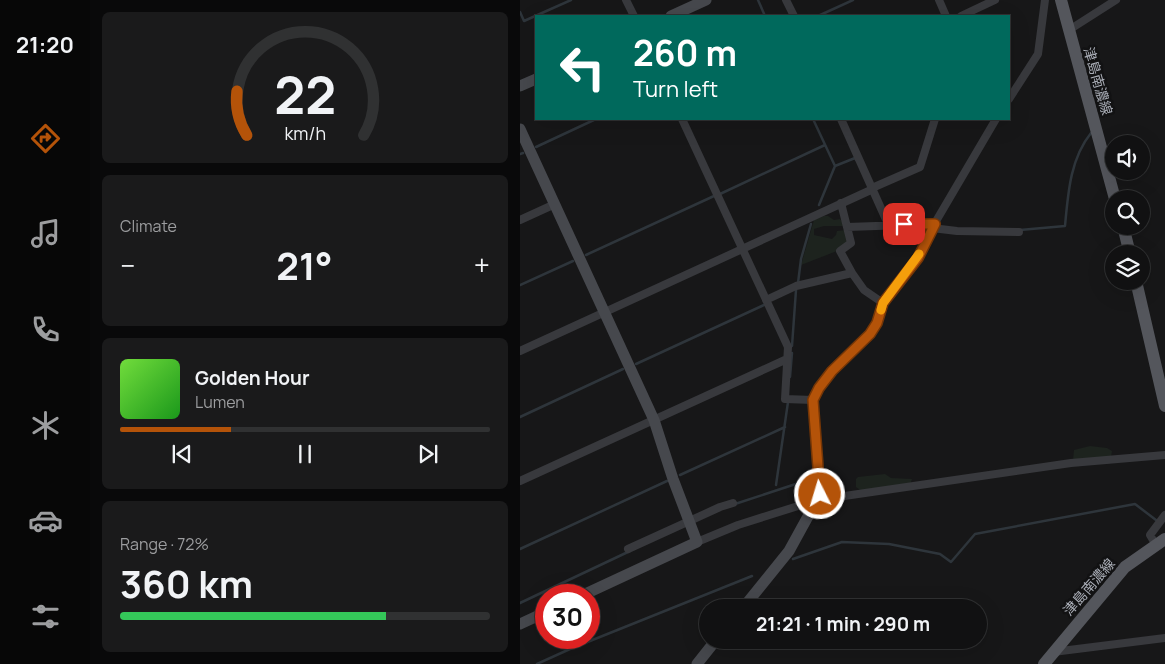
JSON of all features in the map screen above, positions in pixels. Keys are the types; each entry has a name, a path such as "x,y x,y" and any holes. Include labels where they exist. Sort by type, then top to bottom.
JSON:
{"main road":[{"name":"津島南濃線","path":"1061,0 1113,190"},
{"path":"1138,290 1165,406"},
{"name":"津島南濃線","path":"1044,664 1125,567 1160,542"}],"street":[{"path":"626,0 634,15"},
{"path":"673,15 706,0"},
{"path":"786,0 794,15"},
{"path":"939,0 946,15"},
{"path":"964,15 995,0"},
{"path":"1010,97 1038,54 1044,0"},
{"path":"1069,30 1116,0"},
{"path":"520,86 535,78"},
{"path":"682,120 788,347 785,398 813,400"},
{"path":"842,120 888,224"},
{"path":"520,351 920,167 936,120"},
{"path":"750,599 789,551 820,494 813,400 819,388 832,371 870,334 877,323 883,303 918,258 933,226 995,120"},
{"path":"520,129 654,420 697,542"},
{"path":"842,203 852,243 840,251 864,290 883,303"},
{"path":"520,220 555,204"},
{"path":"848,227 888,224 933,226 957,231 1019,232"},
{"path":"766,300 796,286 852,272"},
{"path":"520,481 787,359"},
{"path":"600,587 738,525 817,500 1072,464 1165,456"},
{"path":"628,549 734,502"},
{"path":"1160,542 1150,535 1165,515"},
{"path":"520,624 535,617"},
{"path":"1053,652 1165,638"},
{"path":"697,664 709,649"}],"shaded area":[{"path":"824,216 834,220 840,219 843,222 843,226 824,226 814,229 814,235 832,239 837,231 846,230 849,243 837,251 801,265 814,220"},
{"path":"1090,446 1107,448 1112,451 1111,457 1073,460 1074,450"},
{"path":"885,474 891,478 912,479 910,485 863,492 856,487 856,479 858,477"}],"waterway":[{"path":"537,15 571,0"},
{"path":"758,0 765,15"},
{"path":"820,15 853,0"},
{"path":"520,12 524,21 535,16"},
{"path":"536,147 594,120"},
{"path":"813,120 835,166 819,205"},
{"path":"1020,230 1065,226 1074,165 1078,154 1091,133"},
{"path":"720,194 825,145"},
{"path":"835,166 855,158 856,160"},
{"path":"586,255 714,196"},
{"path":"798,283 801,259 811,224"},
{"path":"520,285 573,261"},
{"path":"792,346 796,290"},
{"path":"636,364 764,305"},
{"path":"790,377 792,353"},
{"path":"520,417 623,369"},
{"path":"776,485 788,402"},
{"path":"680,475 785,427"},
{"path":"735,504 814,478"},
{"path":"520,549 667,481"},
{"path":"793,559 842,542 889,544 940,554 951,562 975,534 1135,504 1156,520"},
{"path":"520,603 630,551"},
{"path":"537,664 752,576"}],"slow traffic":[{"path":"881,310 883,303 918,258 919,254"}],"route":[{"path":"820,494 813,400 819,388 832,371 870,334 877,323 883,303 918,258 935,224 904,224"}]}
